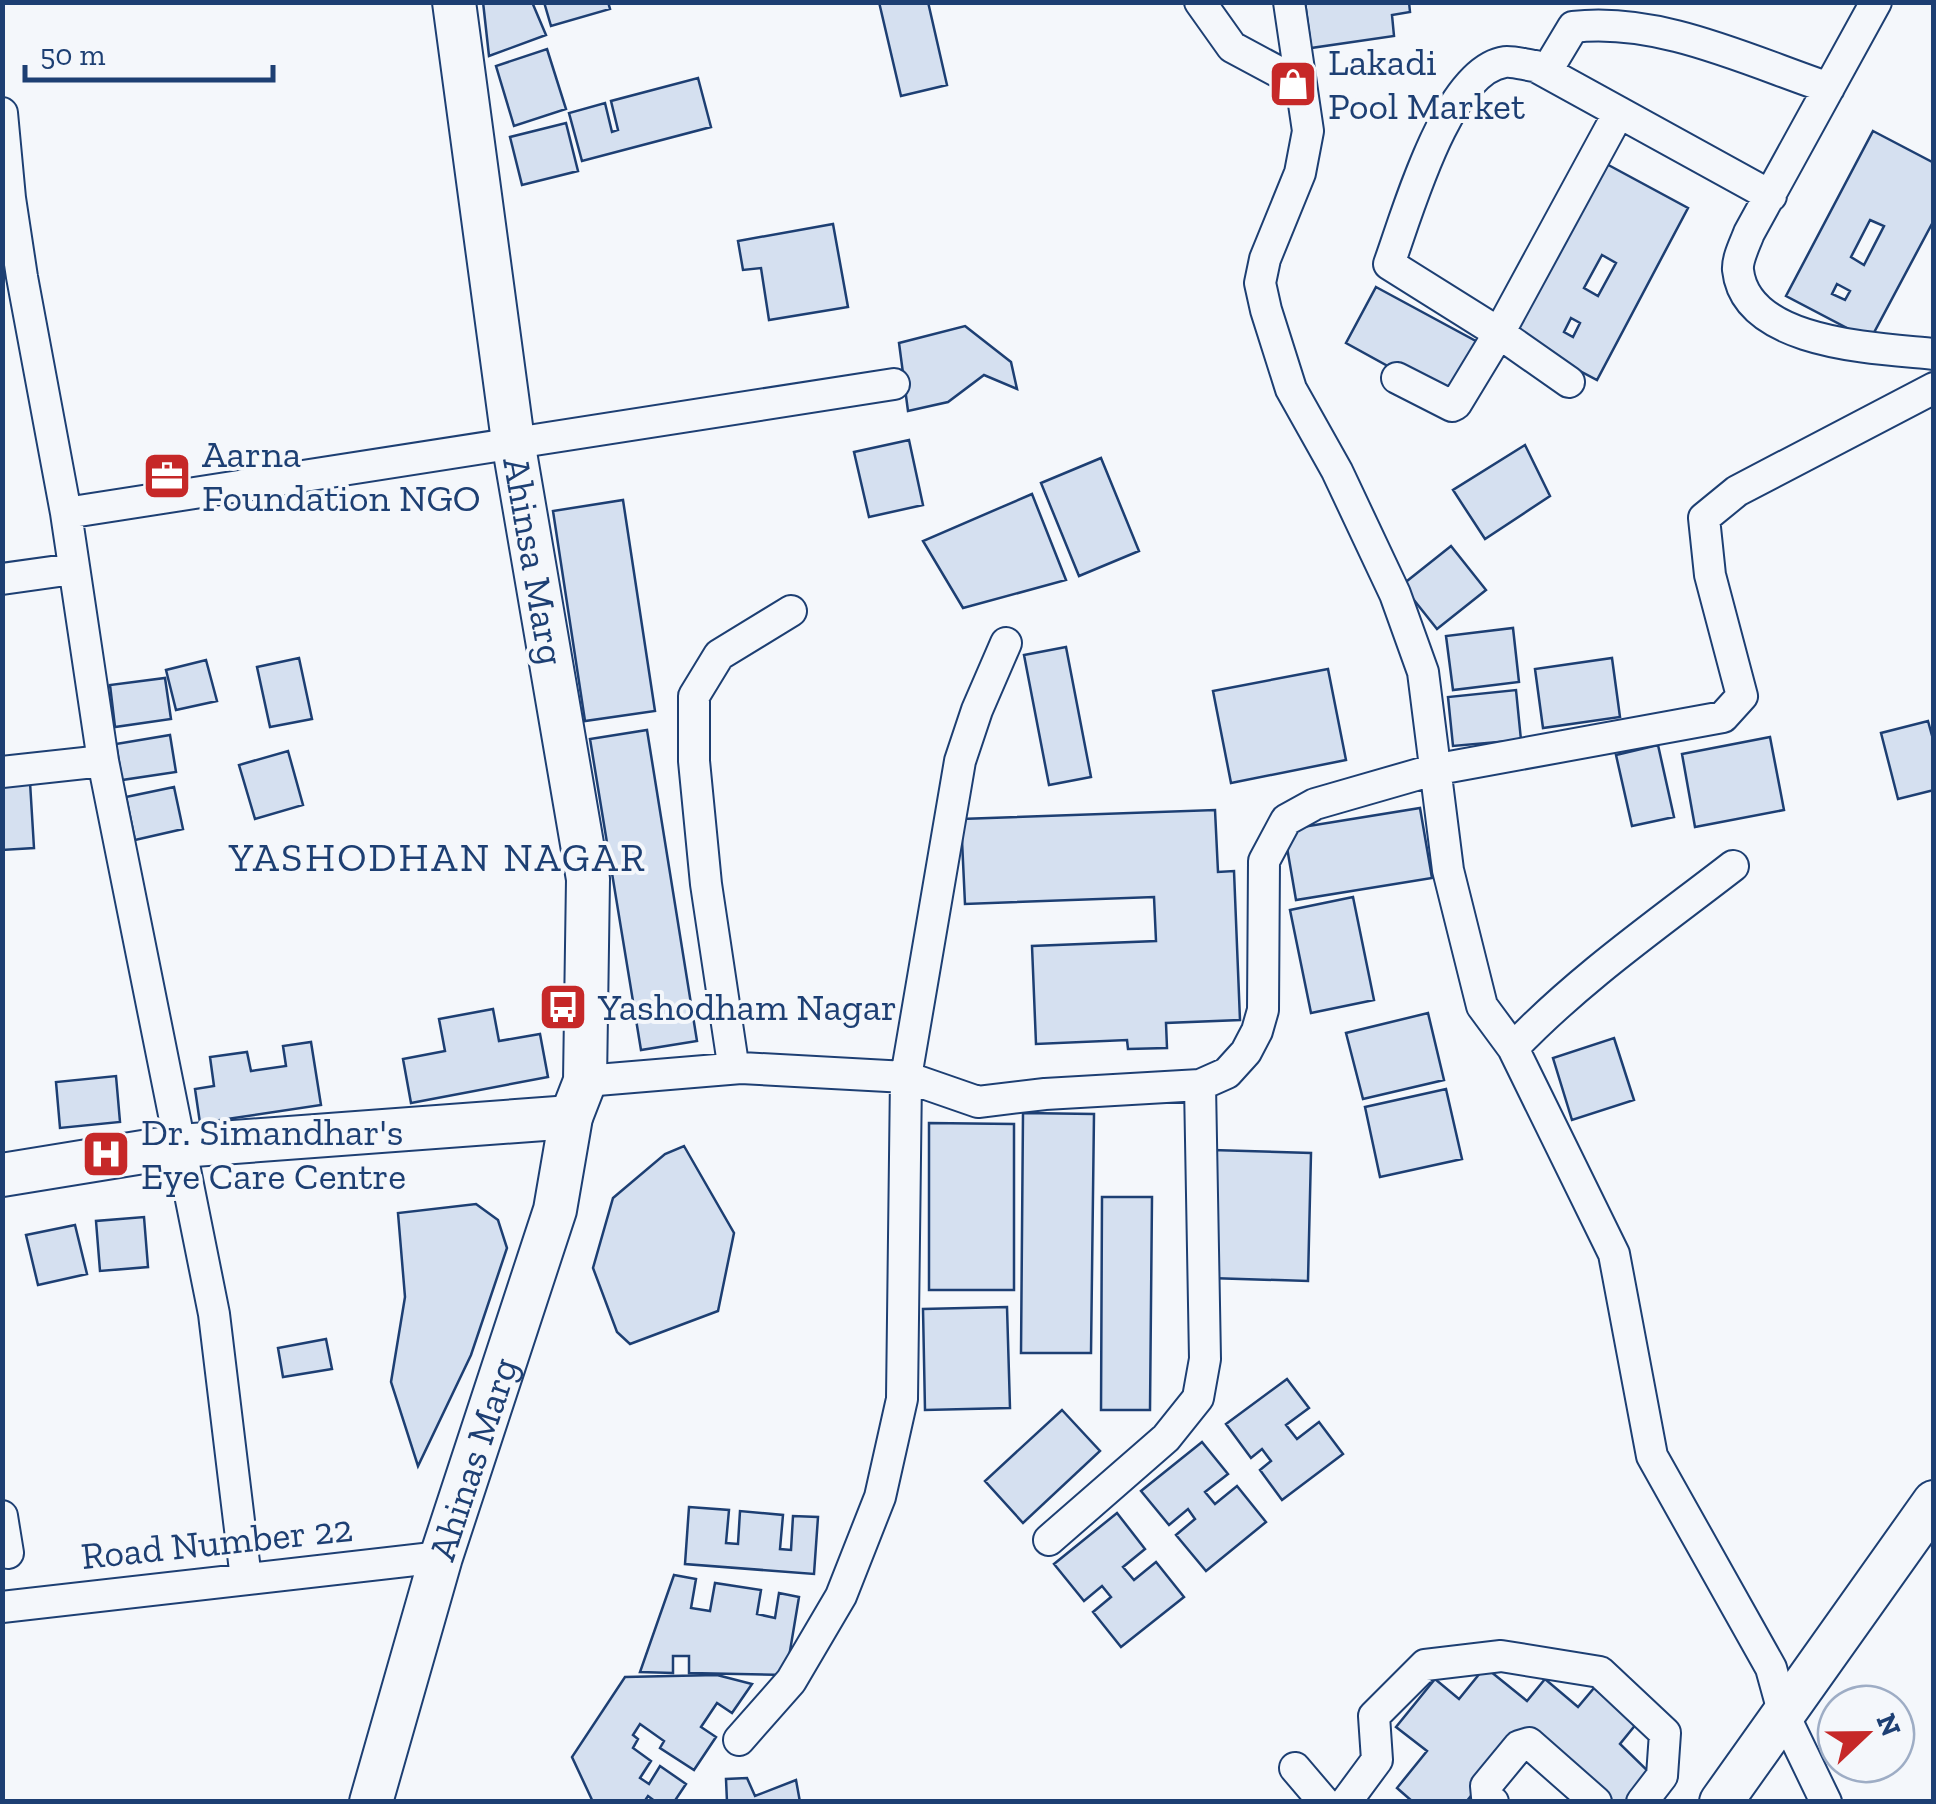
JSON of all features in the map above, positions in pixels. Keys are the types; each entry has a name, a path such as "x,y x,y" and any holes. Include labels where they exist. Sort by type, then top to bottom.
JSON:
{"street":[{"name":"Ahinsa Marg","path":"454,2 514,441 588,879 578,1099"},
{"path":"1200,2 1232,46 1299,83"},
{"path":"1289,2 1308,131 1300,173 1265,259 1260,283 1290,389 1338,471 1395,594 1423,672 1448,870 1482,1006 1514,1048 1614,1254 1652,1456 1771,1668 1784,1716 1826,1802"},
{"path":"1876,2 1749,233 1737,267 1747,300 1775,321 1825,342 1934,354"},
{"path":"1546,72 1574,26 1596,24 1686,39 1829,88"},
{"path":"1569,382 1500,333 1388,264 1443,124 1460,91 1479,73 1504,62 1535,66 1772,196"},
{"path":"2,113 6,198 66,513 102,761 214,1314 246,1579"},
{"path":"1397,378 1454,406 1500,333 1618,114"},
{"path":"66,513 894,384"},
{"path":"2,1175 180,1146 578,1099 741,1068 906,1078 978,1102 1200,1085 1228,1073 1257,1031 1263,1010 1264,861 1286,820 1314,804 1433,770 1724,717 1742,696 1710,576 1704,518 1737,491 1934,388"},
{"path":"2,579 73,568"},
{"path":"741,1068 733,1064 706,884 694,762 694,696 719,655 790,611"},
{"path":"739,1740 791,1681 841,1596 880,1498 902,1399 906,1078 960,762 1006,643"},
{"path":"2,772 102,761"},
{"path":"1514,1048 1594,974 1732,866"},
{"path":"1050,1540 1166,1438 1198,1398 1205,1359 1200,1085"},
{"name":"Ahinas Marg","path":"371,1802 441,1557 555,1210 578,1099"},
{"path":"1722,1802 1934,1502"},
{"path":"2,1516 8,1553"},
{"name":"Road Number 22","path":"2,1606 441,1557"},
{"path":"1346,1802 1377,1760 1374,1716 1425,1665 1501,1656 1600,1672 1666,1733 1662,1776 1642,1802"},
{"path":"1493,1802 1487,1797 1486,1786 1519,1746 1529,1743 1596,1802"},
{"path":"1295,1768 1324,1802"}],"building":[{"path":"483,2 532,2 546,35 489,56"},
{"path":"544,2 608,2 610,9 551,26"},
{"path":"879,2 928,2 947,85 901,96"},
{"path":"1305,2 1409,2 1410,12 1392,15 1394,36 1311,48"},
{"path":"547,49 566,109 514,126 496,66"},
{"path":"698,78 711,127 582,161 569,113 605,103 612,132 618,130 611,101"},
{"path":"566,123 578,171 522,185 510,137"},
{"path":"1873,131 1934,163 1934,220 1870,340 1786,296","holes":["1870,220 1884,226 1864,265 1851,257","1837,284 1850,291 1845,300 1832,294"]},
{"path":"1601,161 1688,208 1597,380 1510,334","holes":["1602,255 1616,263 1598,296 1584,288","1571,318 1580,323 1573,337 1564,332"]},
{"path":"833,224 848,307 769,320 761,268 743,270 738,241"},
{"path":"1376,287 1485,346 1455,403 1346,343"},
{"path":"965,326 1011,362 1017,389 984,375 948,402 908,411 899,343"},
{"path":"909,440 923,505 869,517 854,452"},
{"path":"1525,445 1550,496 1485,539 1453,490"},
{"path":"1101,458 1139,551 1079,576 1041,483"},
{"path":"1032,494 1066,580 963,608 923,541"},
{"path":"623,500 655,711 585,721 553,511"},
{"path":"1451,546 1486,590 1437,629 1402,585"},
{"path":"1513,628 1519,682 1453,690 1446,636"},
{"path":"1066,647 1091,777 1049,785 1024,655"},
{"path":"299,658 312,719 270,727 257,667"},
{"path":"1612,658 1620,717 1543,728 1535,669"},
{"path":"206,660 217,701 176,710 166,670"},
{"path":"1328,669 1346,760 1231,783 1213,691"},
{"path":"165,678 171,719 115,727 110,685"},
{"path":"1516,690 1521,740 1453,746 1448,697"},
{"path":"1928,721 1934,743 1934,790 1898,799 1881,733"},
{"path":"647,730 697,1041 641,1050 590,739"},
{"path":"170,735 176,772 122,780 116,744"},
{"path":"1770,737 1784,810 1695,827 1682,754"},
{"path":"1658,745 1674,817 1632,826 1616,755"},
{"path":"288,751 303,805 255,819 239,765"},
{"path":"30,782 34,848 2,850 2,783"},
{"path":"174,787 183,829 135,840 126,797"},
{"path":"1420,808 1432,878 1296,900 1284,830"},
{"path":"1215,810 1218,872 1234,871 1240,1020 1166,1023 1167,1048 1128,1049 1127,1040 1036,1044 1032,946 1156,941 1154,897 965,904 961,819"},
{"path":"1353,897 1374,1000 1311,1013 1290,910"},
{"path":"493,1009 499,1041 540,1034 548,1077 411,1103 403,1059 445,1051 439,1019"},
{"path":"1428,1013 1444,1080 1363,1099 1346,1033"},
{"path":"1614,1038 1634,1100 1572,1120 1553,1058"},
{"path":"311,1042 321,1105 200,1123 195,1089 214,1086 210,1057 247,1052 251,1071 286,1066 283,1046"},
{"path":"116,1076 120,1122 60,1128 56,1082"},
{"path":"1446,1089 1462,1159 1380,1177 1365,1107"},
{"path":"1023,1113 1094,1114 1091,1353 1021,1353"},
{"path":"929,1123 1014,1124 1014,1290 929,1290"},
{"path":"684,1146 734,1233 718,1311 630,1344 617,1332 593,1268 613,1198 665,1154"},
{"path":"1212,1150 1311,1153 1308,1281 1210,1278"},
{"path":"1102,1197 1152,1197 1150,1410 1101,1410"},
{"path":"476,1204 498,1220 507,1248 471,1355 418,1466 391,1382 405,1297 398,1213"},
{"path":"144,1217 148,1267 100,1271 96,1221"},
{"path":"75,1225 87,1274 38,1285 26,1235"},
{"path":"1007,1307 1010,1408 925,1410 923,1309"},
{"path":"326,1339 332,1369 283,1377 278,1348"},
{"path":"1287,1379 1309,1408 1286,1425 1297,1439 1319,1422 1343,1454 1282,1500 1260,1470 1271,1461 1262,1449 1251,1458 1226,1424"},
{"path":"1062,1410 1100,1451 1023,1523 985,1481"},
{"path":"1202,1442 1228,1474 1205,1492 1215,1504 1237,1486 1266,1522 1206,1571 1176,1535 1195,1519 1188,1509 1169,1525 1141,1491"},
{"path":"689,1507 729,1510 726,1543 738,1544 740,1511 783,1515 780,1549 791,1550 793,1516 818,1517 814,1574 685,1564"},
{"path":"1117,1513 1145,1549 1123,1567 1134,1580 1156,1562 1184,1597 1121,1647 1093,1612 1111,1597 1102,1586 1084,1601 1054,1564"},
{"path":"674,1575 696,1579 691,1608 710,1611 715,1583 761,1590 757,1614 775,1618 779,1593 799,1597 786,1675 689,1673 689,1656 673,1656 673,1673 640,1672"},
{"path":"1485,1667 1527,1701 1545,1679 1578,1707 1594,1688 1637,1723 1620,1744 1653,1776 1631,1802 1614,1802 1524,1730 1466,1802 1413,1802 1397,1788 1427,1751 1396,1727 1435,1679 1459,1699"},
{"path":"717,1675 752,1684 732,1713 717,1703 701,1727 716,1737 694,1770 660,1748 664,1741 640,1724 633,1735 638,1739 633,1748 651,1761 640,1778 649,1784 660,1766 686,1784 674,1802 656,1802 648,1796 644,1802 593,1802 572,1757 625,1677"},
{"path":"747,1778 755,1796 796,1780 800,1802 727,1802 726,1779"}],"place":[{"name":"Lakadi Pool Market","path":"1293,84"},
{"name":"Aarna Foundation NGO","path":"167,476"},
{"name":"Yashodham Nagar","path":"563,1007"},
{"name":"Dr. Simandhar's Eye Care Centre","path":"106,1154"}],"district":[{"name":"YASHODHAN NAGAR","path":"438,857"}]}
